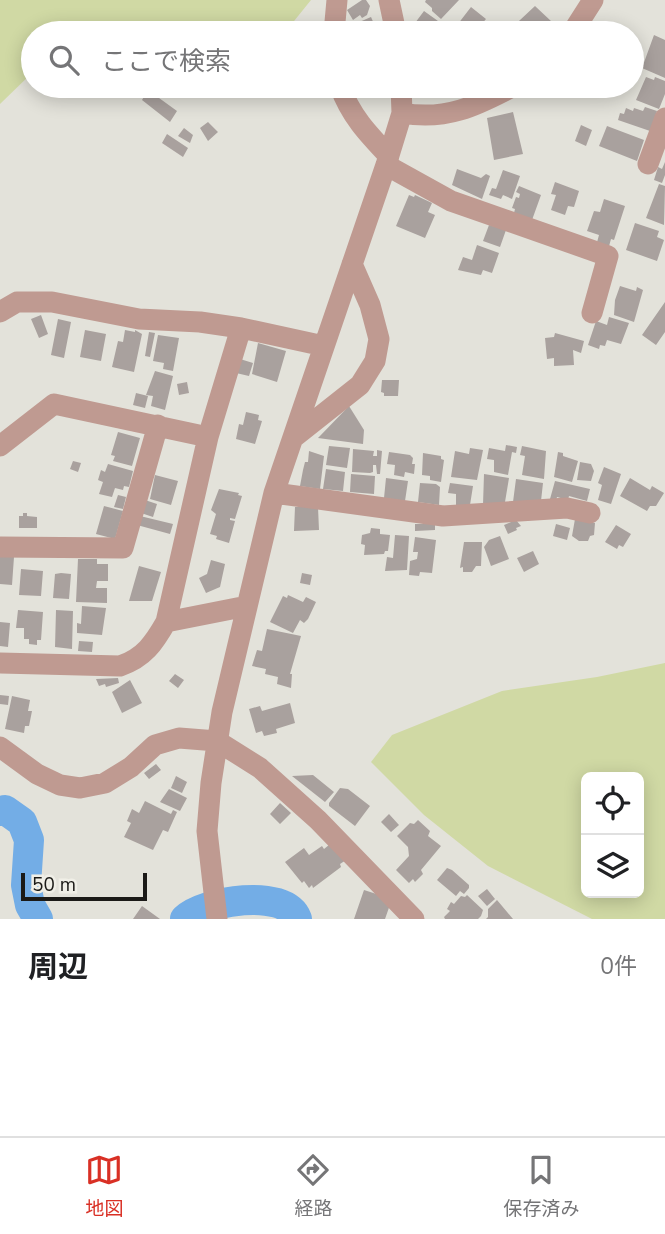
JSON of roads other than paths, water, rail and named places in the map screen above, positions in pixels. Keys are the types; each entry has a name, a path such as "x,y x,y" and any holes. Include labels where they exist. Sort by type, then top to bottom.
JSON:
{"street":[{"path":"335,21 337,0"},
{"path":"389,0 393,21"},
{"path":"580,21 593,0"},
{"path":"344,98 360,125 388,161 451,201 608,256 592,313"},
{"path":"217,919 207,831 217,741 247,606 274,493 388,161 402,113 401,98"},
{"path":"402,113 436,116 491,98"},
{"path":"648,164 665,118"},
{"path":"293,439 360,385 375,360 379,339 370,305 352,264"},
{"path":"0,312 17,302 52,302 139,319 200,321 324,346"},
{"path":"0,663 120,666 135,661 153,645 166,622 208,436 241,328"},
{"path":"0,446 54,404 208,436"},
{"path":"0,547 123,548 158,425"},
{"path":"274,493 443,516 567,508 590,513"},
{"path":"166,622 247,606"},
{"path":"0,747 37,774 60,785 80,788 105,783 131,767 155,745 179,738 217,741 260,768 318,820 414,919"}],"waterway":[{"path":"0,811 5,810 22,822 29,840 26,885 30,905 38,919"},
{"path":"185,919 209,907 244,900 277,903 290,909 297,919"}]}
